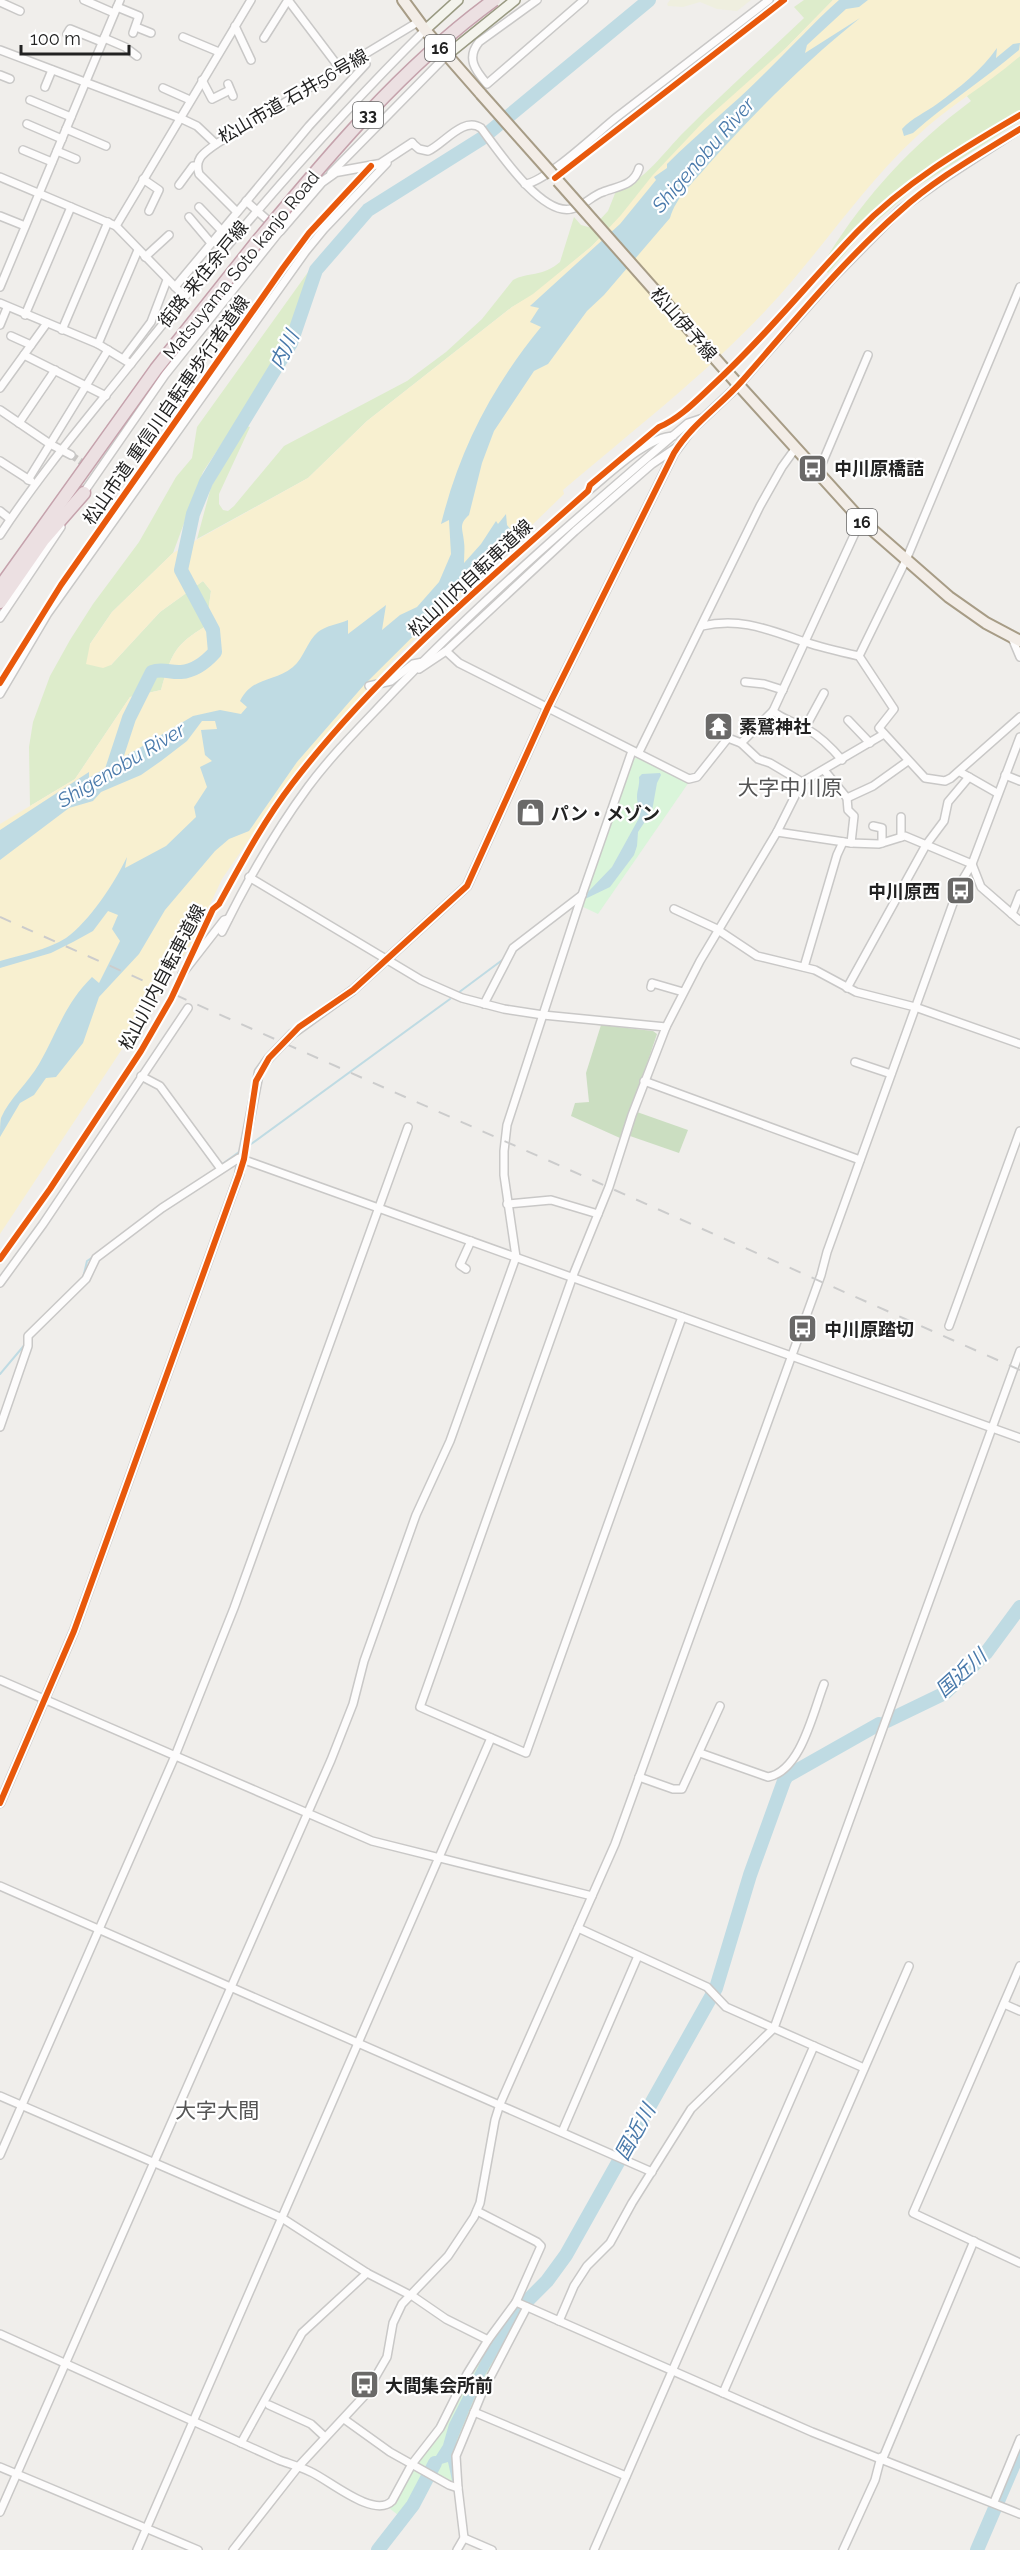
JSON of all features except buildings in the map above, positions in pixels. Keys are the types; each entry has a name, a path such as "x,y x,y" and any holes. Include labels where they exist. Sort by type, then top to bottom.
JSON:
{"highway":[{"name":"Matsuyama Soto kanjo Road","path":"0,587 156,369 256,243 338,147 390,91 442,41 494,0"},
{"path":"0,602 43,540 84,493"}],"main road":[{"name":"松山伊予線","path":"403,0 421,26 795,449 861,520 966,610 1016,639"},
{"path":"421,26 458,0"},
{"path":"447,55 515,0"}],"street":[{"path":"84,0 117,7 140,16 134,30 151,33"},
{"path":"116,226 251,0"},
{"path":"264,38 288,0 341,70"},
{"path":"537,0 474,48 472,56 474,68 487,84 584,0"},
{"path":"525,184 534,182 558,166 616,118 769,0"},
{"path":"0,1 20,11"},
{"path":"0,287 117,7"},
{"path":"235,26 251,60"},
{"name":"松山市道 石井56号線","path":"0,50 180,118 197,126 216,144 362,57 421,26"},
{"name":"街路 来住余戸線","path":"0,535 35,484 184,296 256,210 421,26"},
{"path":"67,34 70,29 125,47 136,56"},
{"path":"183,37 219,52"},
{"name":"街路 来住余戸線","path":"0,618 84,493 94,470 165,375 322,182 447,55"},
{"path":"175,287 309,126 366,64 362,57"},
{"path":"45,87 52,70"},
{"path":"0,75 10,79"},
{"path":"202,81 212,99 230,90"},
{"path":"163,88 190,100"},
{"path":"30,100 71,117"},
{"path":"27,124 62,138"},
{"path":"322,182 336,172 380,164 412,143 418,149 428,151 464,126 476,125 481,128 525,184 548,204 566,210 573,209 602,192 626,185 637,174 639,168"},
{"path":"66,129 106,146"},
{"path":"0,1803 74,1631 244,1159 256,1081 263,1066 299,1027 353,990 388,960 431,917 458,896 466,886 548,707 679,446 839,271 901,209 1020,129"},
{"path":"216,144 199,157 197,166 199,174 237,212"},
{"path":"23,150 52,162"},
{"path":"57,151 76,159"},
{"path":"0,694 48,613 306,251 395,155"},
{"path":"179,185 193,166 197,166"},
{"path":"0,177 116,226 184,296"},
{"path":"143,178 159,190 149,211"},
{"path":"246,201 280,231"},
{"path":"25,315 71,207"},
{"path":"199,207 222,231"},
{"path":"0,216 25,226"},
{"path":"189,217 211,243"},
{"path":"62,330 108,222"},
{"path":"146,257 169,234"},
{"path":"98,345 138,250"},
{"path":"124,358 152,322 167,280"},
{"path":"859,656 906,560 1020,287"},
{"path":"0,303 98,345 131,363"},
{"path":"0,325 8,308"},
{"path":"0,388 46,323"},
{"path":"11,336 31,345"},
{"path":"28,480 108,350"},
{"path":"24,354 106,396"},
{"path":"818,473 868,355"},
{"path":"19,423 55,370"},
{"path":"0,410 50,444 71,455"},
{"path":"222,932 249,877 309,785 343,745 423,662 517,571 688,423 703,418"},
{"path":"588,491 649,445 667,436 673,436"},
{"path":"415,670 426,666 446,651 592,516 652,464 679,446"},
{"path":"0,2512 353,1704 364,1661 412,1526 450,1441 516,1257 507,1204 504,1163 505,1133 582,895 636,752 702,626 760,506 795,449"},
{"path":"0,461 35,484"},
{"path":"0,511 10,519"},
{"path":"741,743 773,711 861,520"},
{"path":"702,626 714,623 751,624 859,656 894,709 879,728 925,778 945,782 960,772 1020,717"},
{"path":"1016,639 1020,657"},
{"path":"446,651 459,663 694,779 725,740 732,739 741,743 758,759 770,763 802,782"},
{"path":"369,686 391,681 413,664 423,662"},
{"path":"745,682 764,684 783,690"},
{"path":"805,728 824,693"},
{"path":"773,711 779,717 805,728 828,744 842,760"},
{"path":"848,720 870,743"},
{"path":"682,1317 526,1752 420,1707 644,1081 666,1027 683,992 777,832 802,782 806,777 824,771 884,734"},
{"path":"233,2550 298,2467 365,2395 385,2363 394,2318 409,2295 448,2256 477,2211 500,2104 592,1896 639,1777 960,884 972,864 1019,740"},
{"path":"847,798 873,786 908,761"},
{"path":"804,967 837,855 847,842 854,816 848,810 847,798 824,771"},
{"path":"960,772 997,793"},
{"path":"1005,775 1020,781"},
{"path":"847,988 926,846 944,821 948,802 969,777"},
{"path":"901,817 901,837"},
{"path":"873,826 882,828 882,843"},
{"path":"777,832 847,842 882,843 901,837 910,838 972,864 981,887 1020,921"},
{"path":"249,877 448,993 484,1004 543,1015 666,1027"},
{"path":"1012,914 1020,894"},
{"path":"484,1004 510,954 582,895"},
{"path":"674,909 719,931 750,953 815,970 847,988 915,1007 1020,1044"},
{"path":"183,974 224,920 229,918"},
{"path":"651,987 652,982 683,992"},
{"path":"0,1283 43,1224 188,1008"},
{"path":"855,1062 891,1074"},
{"path":"141,1076 160,1086 220,1169"},
{"path":"644,1081 860,1160"},
{"path":"0,2155 175,1756 234,1608 408,1127"},
{"path":"949,1326 1020,1131"},
{"path":"0,1426 28,1341 83,1282 96,1258 162,1208 239,1158 1020,1438"},
{"path":"507,1204 551,1200 598,1214"},
{"path":"466,1269 460,1265 460,1260 471,1241"},
{"path":"559,2321 574,2286 587,2266 610,2243 691,2109 774,2028 1020,1351"},
{"path":"0,1680 372,1841 592,1896"},
{"path":"700,1753 768,1777 776,1776 796,1759 824,1684"},
{"path":"639,1777 673,1789 682,1789 720,1706"},
{"path":"137,2550 491,1738"},
{"path":"0,1886 652,2172"},
{"path":"578,1928 707,1987 726,2007 864,2068"},
{"path":"562,2132 638,1956"},
{"path":"723,2393 909,1966"},
{"path":"1020,1966 913,2213 1020,2263"},
{"path":"1004,2004 1020,2011"},
{"path":"594,2550 814,2046"},
{"path":"0,2096 282,2218 368,2273 432,2308 446,2319 488,2340"},
{"path":"457,2550 464,2538 456,2456 522,2305 541,2246 477,2211"},
{"path":"843,2550 875,2480 882,2458 974,2241"},
{"path":"241,2443 302,2333 368,2273"},
{"path":"522,2305 812,2432 1020,2514"},
{"path":"0,2334 241,2443 311,2471 364,2503 380,2507 387,2506 392,2501 412,2464 440,2428 488,2340 522,2305"},
{"path":"269,2405 311,2424 325,2437"},
{"path":"474,2412 626,2476"},
{"path":"344,2419 390,2452 458,2488"},
{"path":"994,2502 1020,2439"},
{"path":"0,2467 198,2550"},
{"path":"464,2538 492,2550"}],"green space":[{"path":"670,0 751,0 737,11 717,9 700,2 683,7 668,6"},
{"path":"804,0 833,0 592,246 533,295 512,307 367,421 308,478 197,539 211,487 246,426 250,427 219,494 219,504 223,510 228,511 234,506 284,446 407,381 446,352 482,319 513,280 547,270 560,262 574,217 581,225 592,228 608,211 616,191 645,174 699,117 804,18 794,7"},
{"path":"1020,56 1020,121 912,190 860,236 828,273 821,267 852,219 887,176 927,137 971,101 966,95"},
{"path":"311,268 291,324 288,343 203,472 173,553 112,612 90,644 111,665 160,612 203,581 211,591 206,626 187,639 175,652 161,690 130,697 75,779 30,806 29,747 33,722 50,676 93,604 139,542 176,477 192,458 197,427"},
{"path":"642,757 689,782 598,914 581,906 633,760"},
{"path":"601,1025 653,1031 657,1034 623,1135 620,1138 571,1116 575,1103 589,1102 586,1073"},
{"path":"637,1112 688,1130 679,1153 630,1136"},
{"path":"525,2308 465,2428 453,2485 425,2469 411,2497 398,2515 389,2508 481,2355 514,2309"}],"sand":[{"path":"833,0 1020,0 1020,56 941,115 916,137 876,178 767,309 719,357 563,490 564,494 395,658 296,771 222,879 192,943 0,1234 0,824 75,779 130,697 161,690 175,652 187,639 206,626 211,591 203,581 160,612 111,665 103,668 86,664 90,644 112,612 173,553 308,478 367,421 592,246 621,215 652,176 705,120 787,47"}],"water":[{"name":"Shigenobu River","path":"839,0 868,0 859,7 846,9 807,45 805,53 860,18 780,89 707,166 681,197 670,218 604,295 587,311 548,364 534,371 494,431 482,463 469,515 462,525 464,563 481,544 496,521 498,524 506,514 507,525 515,535 364,685 297,762 249,831 229,839 215,851 165,910 139,954 99,997 83,1043 56,1077 46,1078 34,1095 20,1103 0,1137 1,1118 4,1111 39,1064 62,1019 82,987 92,977 99,983 120,941 112,929 118,915 108,911 93,931 51,953 0,968 0,961 42,949 66,938 84,922 101,901 127,857 125,868 166,846 196,817 194,807 207,787 200,767 212,761 205,755 201,730 217,729 215,721 202,721 187,741 141,775 101,792 93,801 69,808 0,860 0,830 89,772 89,778 193,716 220,710 241,714 247,707 240,701 245,693 257,683 278,676 293,667 314,636 321,630 348,620 348,634 386,605 382,630 400,615 417,607 439,582 451,554 449,520 441,524 468,444 507,372 541,327 530,322 539,308 530,306 620,224 656,180 654,177 667,168 667,164"},
{"path":"1020,43 1019,50 1006,61 913,133 904,136 902,129 906,125 962,85 997,48 996,58 1013,44"},
{"path":"660,773 652,811 638,832 634,855 610,887 585,899 588,892 612,867 639,818 637,797 639,777 642,774"},
{"path":"519,2305 522,2311 481,2382 457,2440 453,2455 456,2484 453,2485 448,2462 438,2465 431,2472 427,2470 443,2445 449,2424 491,2341"}],"waterway":[{"name":"内川","path":"110,776 129,718 152,672 191,670 215,652 213,630 181,570 193,514 206,482 291,343 316,270 368,210 481,139 649,0"},
{"path":"514,952 555,920"},
{"path":"458,993 505,958"},
{"path":"247,1147 450,999"},
{"path":"210,1173 239,1152"},
{"path":"83,1278 87,1261 93,1257"},
{"path":"0,1374 27,1342"},
{"name":"国近川","path":"887,1721 945,1693 986,1653 1020,1607"},
{"name":"国近川","path":"514,2314 547,2281 566,2255 716,1988 750,1875 787,1776 879,1724"},
{"path":"977,2550 1020,2450"},
{"name":"国近川","path":"378,2550 413,2505 435,2463"}],"tunnel":[{"path":"71,455 89,467"}],"railway":[{"path":"0,917 1020,1370"}],"cycle path":[{"path":"555,178 784,0"},
{"name":"松山川内自転車道線","path":"0,1259 50,1189 141,1051 171,999 213,909 219,904 271,813 324,744 395,667 471,595 588,491 590,485 659,427 681,414 701,397 751,348 875,214 934,168 1020,115"},
{"path":"0,1803 74,1631 239,1175 244,1159 256,1081 269,1058 299,1027 353,990 467,886 548,707 681,443 742,381 818,293 879,231 928,188 1020,129"},
{"name":"松山市道 重信川自転車歩行者道線","path":"0,683 61,585 283,268 309,233 371,166"}],"place":[{"name":"中川原橋詰","path":"813,468"},
{"name":"素鷲神社","path":"718,726"},
{"name":"パン・メゾン","path":"530,813"},
{"name":"中川原西","path":"961,891"},
{"name":"中川原踏切","path":"803,1329"},
{"name":"大間集会所前","path":"364,2385"}],"district":[{"name":"大字中川原","path":"790,787"},
{"name":"大字大間","path":"217,2110"}]}
